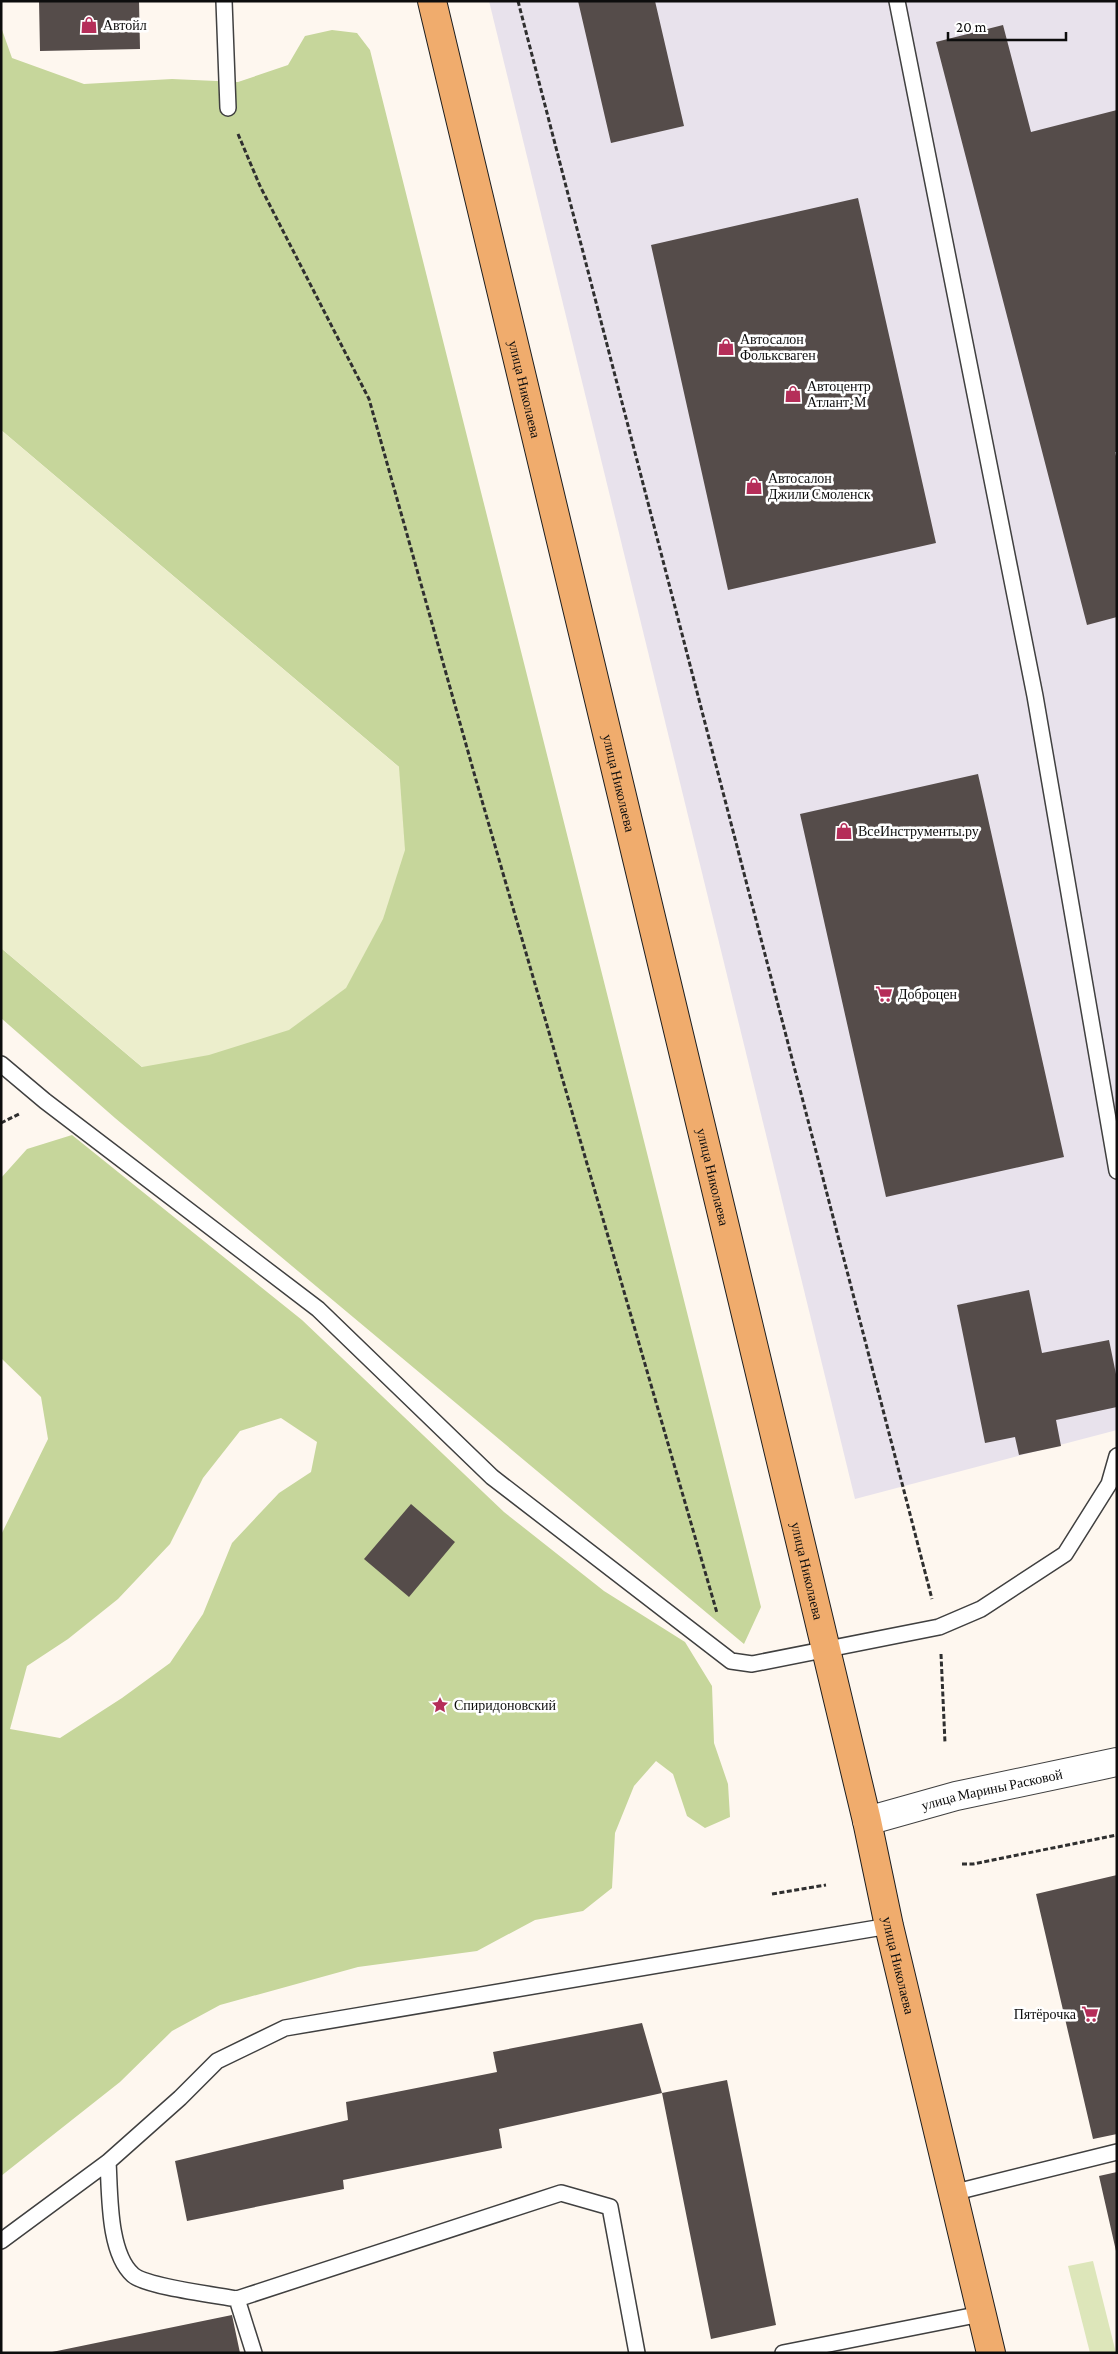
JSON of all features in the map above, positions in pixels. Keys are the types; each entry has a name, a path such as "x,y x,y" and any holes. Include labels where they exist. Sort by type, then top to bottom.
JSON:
{"main road":[{"name":"улица Николаева","path":"432,1 867,1821 889,1926 991,2353"}],"street":[{"name":"улица Марины Расковой","path":"867,1821 956,1796 1117,1762"}],"lane":[{"path":"224,1 228,108"},
{"path":"897,1 1036,696 1117,1171"},
{"path":"1,1064 46,1101 318,1310 492,1477 731,1661 752,1664 939,1627 981,1609 1065,1554 1109,1484 1117,1456"},
{"path":"1,2241 108,2162 180,2098 217,2061 285,2028 889,1926"},
{"path":"952,2193 1117,2152"},
{"path":"108,2162 115,2239 123,2262 134,2276 157,2284 237,2299 561,2193 610,2207 636,2353"},
{"path":"237,2299 254,2353"},
{"path":"783,2353 981,2314"}],"path":[{"path":"518,1 939,1627 945,1743"},
{"path":"228,108 260,186 369,399 476,780 731,1661"},
{"path":"962,1864 973,1864 1117,1835"},
{"path":"772,1894 826,1885"}],"shaded area":[{"path":"489,1 1117,1 1117,1430 855,1499"}],"green space":[{"path":"1,27 12,58 84,84 172,79 238,82 288,65 305,36 332,30 357,33 370,50 761,1607 744,1644 115,1118 1,1018 1,948 142,1067 399,767 1,430"},
{"path":"1,430 399,767 405,850 383,919 346,988 289,1030 209,1055 142,1067 1,948"},
{"path":"72,1135 302,1320 504,1512 604,1591 685,1642 712,1686 714,1743 728,1784 730,1817 705,1828 687,1816 673,1774 656,1761 634,1786 615,1833 612,1888 583,1911 535,1920 477,1951 358,1967 220,2005 172,2031 120,2082 1,2176 1,1535 48,1439 41,1397 1,1358 1,1178 27,1149","holes":["281,1418 317,1442 311,1472 279,1493 232,1543 203,1614 170,1663 122,1698 60,1738 10,1729 27,1666 68,1639 118,1599 170,1544 203,1478 240,1431"]},
{"path":"1093,2261 1116,2353 1090,2353 1068,2266"}],"building":[{"name":"Автойл","path":"39,1 139,1 140,49 40,51"},
{"path":"578,1 655,1 684,126 611,143"},
{"path":"1003,25 1031,132 1117,110 1117,452 1115,452 1117,460 1117,617 1087,625 936,42"},
{"name":"Автоцентр Атлант-М","path":"858,198 936,543 728,590 651,245"},
{"path":"978,774 1064,1157 886,1197 800,814"},
{"path":"1029,1290 1042,1353 1109,1340 1117,1379 1117,1407 1056,1420 1061,1446 1019,1455 1015,1437 985,1443 957,1305"},
{"path":"411,1504 455,1542 409,1597 364,1559"},
{"name":"Пятёрочка","path":"1117,1875 1117,2134 1093,2139 1036,1894"},
{"path":"642,2023 662,2093 499,2129 502,2148 343,2180 344,2189 187,2221 175,2161 348,2120 346,2102 497,2072 493,2052"},
{"path":"727,2080 776,2325 711,2339 662,2093"},
{"path":"1117,2172 1117,2251 1116,2251 1099,2176"},
{"path":"232,2315 240,2353 52,2353 52,2352"}],"place":[{"name":"Автойл","path":"89,25"},
{"name":"Автосалон Фольксваген","path":"726,347"},
{"name":"Автоцентр Атлант-М","path":"793,394"},
{"name":"Автосалон Джили Смоленск","path":"754,486"},
{"name":"ВсеИнструменты.ру","path":"844,831"},
{"name":"Доброцен","path":"884,994"},
{"name":"Спиридоновский","path":"440,1705"},
{"name":"Пятёрочка","path":"1090,2014"}]}
